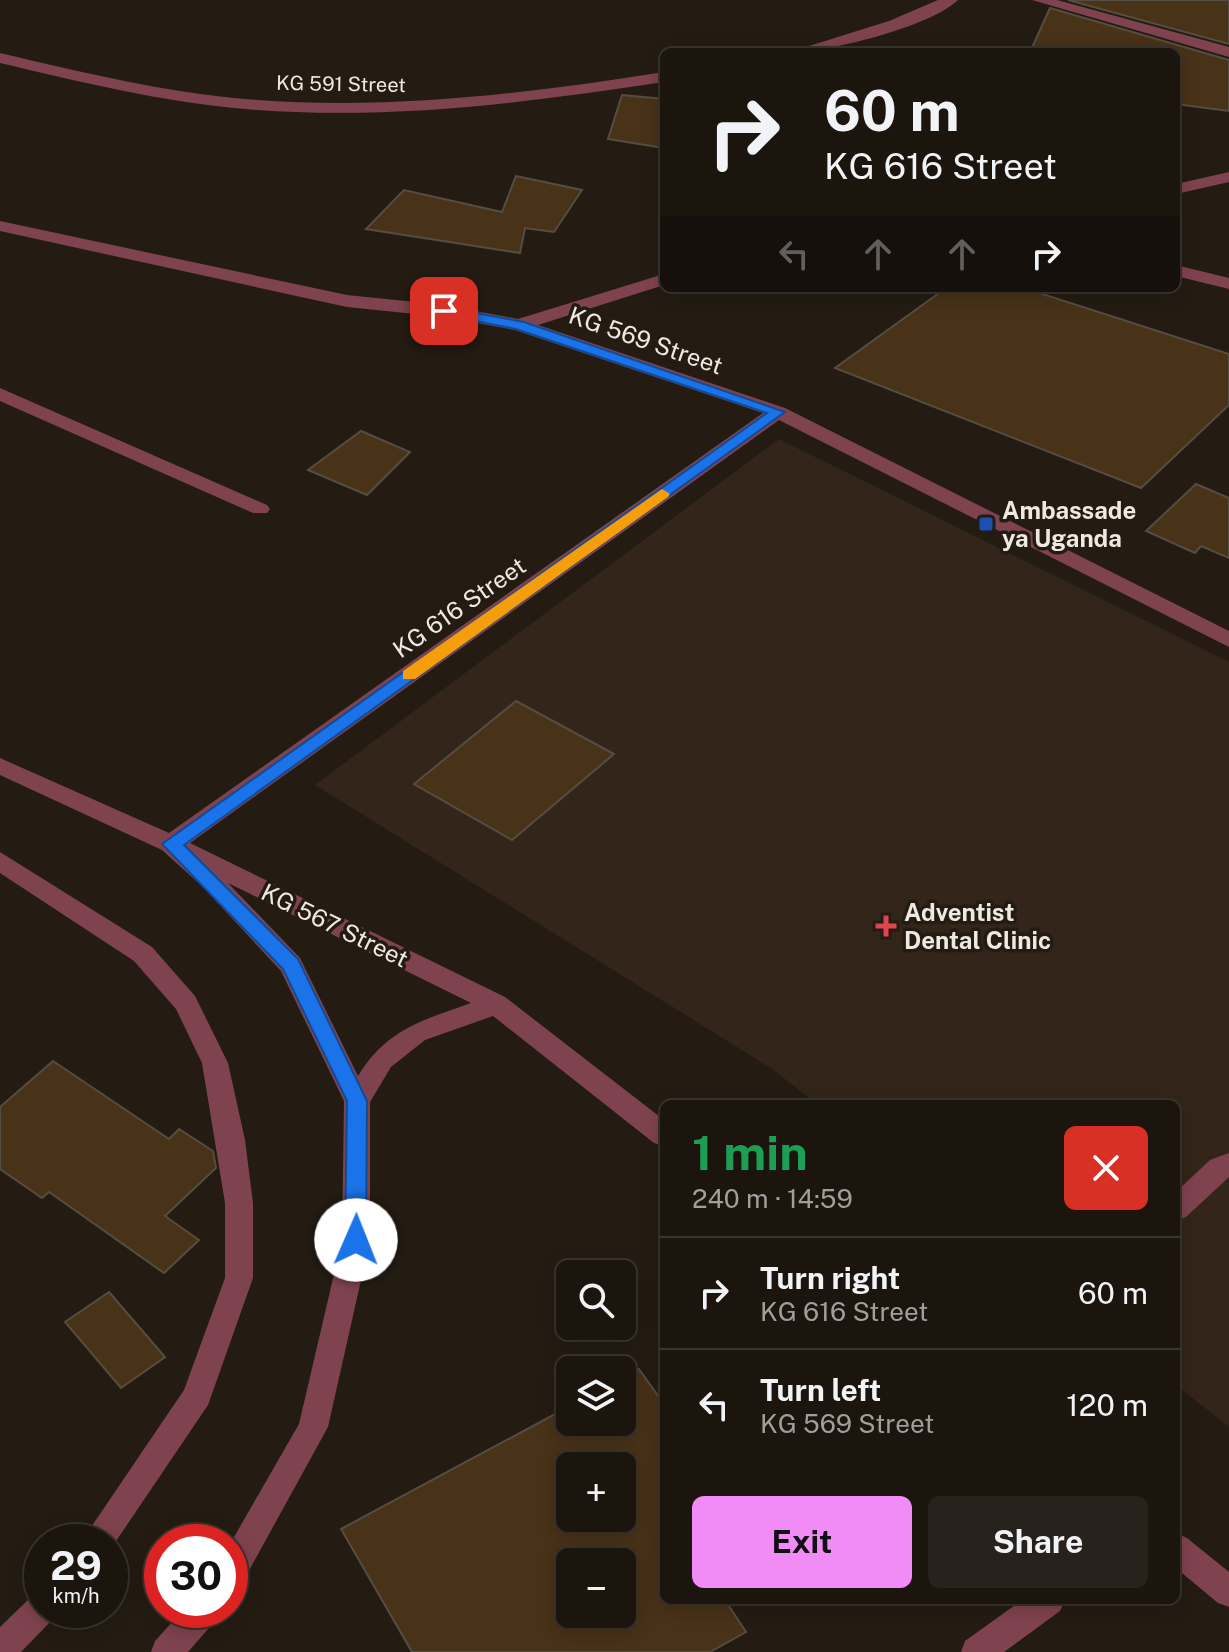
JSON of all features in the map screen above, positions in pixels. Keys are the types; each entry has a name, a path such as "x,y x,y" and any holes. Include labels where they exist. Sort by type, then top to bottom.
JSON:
{"street":[{"path":"814,48 866,35 921,16 950,0"},
{"path":"1040,0 1229,52"},
{"name":"KG 591 Street","path":"0,58 111,83 246,104 401,108 569,92 660,78"},
{"path":"0,76 19,62"},
{"path":"1180,188 1229,177"},
{"name":"KG 569 Street","path":"0,226 347,301 444,311 519,325 778,412 1229,640"},
{"path":"1180,271 1229,284"},
{"path":"519,325 657,281"},
{"path":"0,394 260,509"},
{"name":"KG 616 Street","path":"171,844 778,412"},
{"name":"KG 567 Street","path":"0,766 171,844 496,1004 660,1132"},
{"path":"171,844 212,881 291,965 357,1101 356,1240 313,1427 248,1542"},
{"path":"0,861 143,954 186,1003 215,1063 231,1140 239,1203 239,1278 197,1396 109,1524"},
{"path":"357,1101 382,1060 416,1033 496,1004"},
{"path":"1180,1205 1220,1168 1229,1164"},
{"path":"1180,1551 1229,1592"},
{"path":"977,1652 1043,1604"},
{"path":"0,1650 24,1626"},
{"path":"167,1652 188,1628"}],"shaded area":[{"name":"Adventist Dental Clinic","path":"779,439 1229,662 1229,1427 1180,1388 1180,1100 812,1100 771,1068 315,785"}],"building":[{"path":"1068,0 1229,0 1229,44"},
{"path":"1050,8 1229,60 1229,111 1180,105 1180,48 1032,48"},
{"path":"622,95 660,99 660,147 608,139"},
{"path":"516,176 582,190 554,232 525,228 520,253 366,229 404,190 502,212"},
{"path":"940,292 1036,292 1229,354 1229,405 1141,488 835,368"},
{"path":"361,431 410,452 367,495 308,470"},
{"path":"1196,484 1229,498 1229,558 1201,546 1195,553 1146,531"},
{"path":"516,701 614,754 512,840 414,784"},
{"path":"53,1061 169,1139 179,1129 213,1151 216,1168 165,1216 199,1240 164,1273 49,1192 42,1198 0,1169 0,1107"},
{"path":"109,1292 165,1357 121,1388 65,1322"},
{"path":"639,1369 660,1398 660,1604 728,1604 746,1632 710,1652 412,1652 341,1529 556,1414 556,1436 636,1436 636,1371"}],"slow traffic":[{"path":"409,675 662,494"}],"place":[{"name":"Ambassade ya Uganda","path":"986,524"},
{"name":"Adventist Dental Clinic","path":"886,926"}],"route":[{"path":"356,1240 357,1101 291,965 212,881 171,844 778,412 519,325 444,311"}]}
